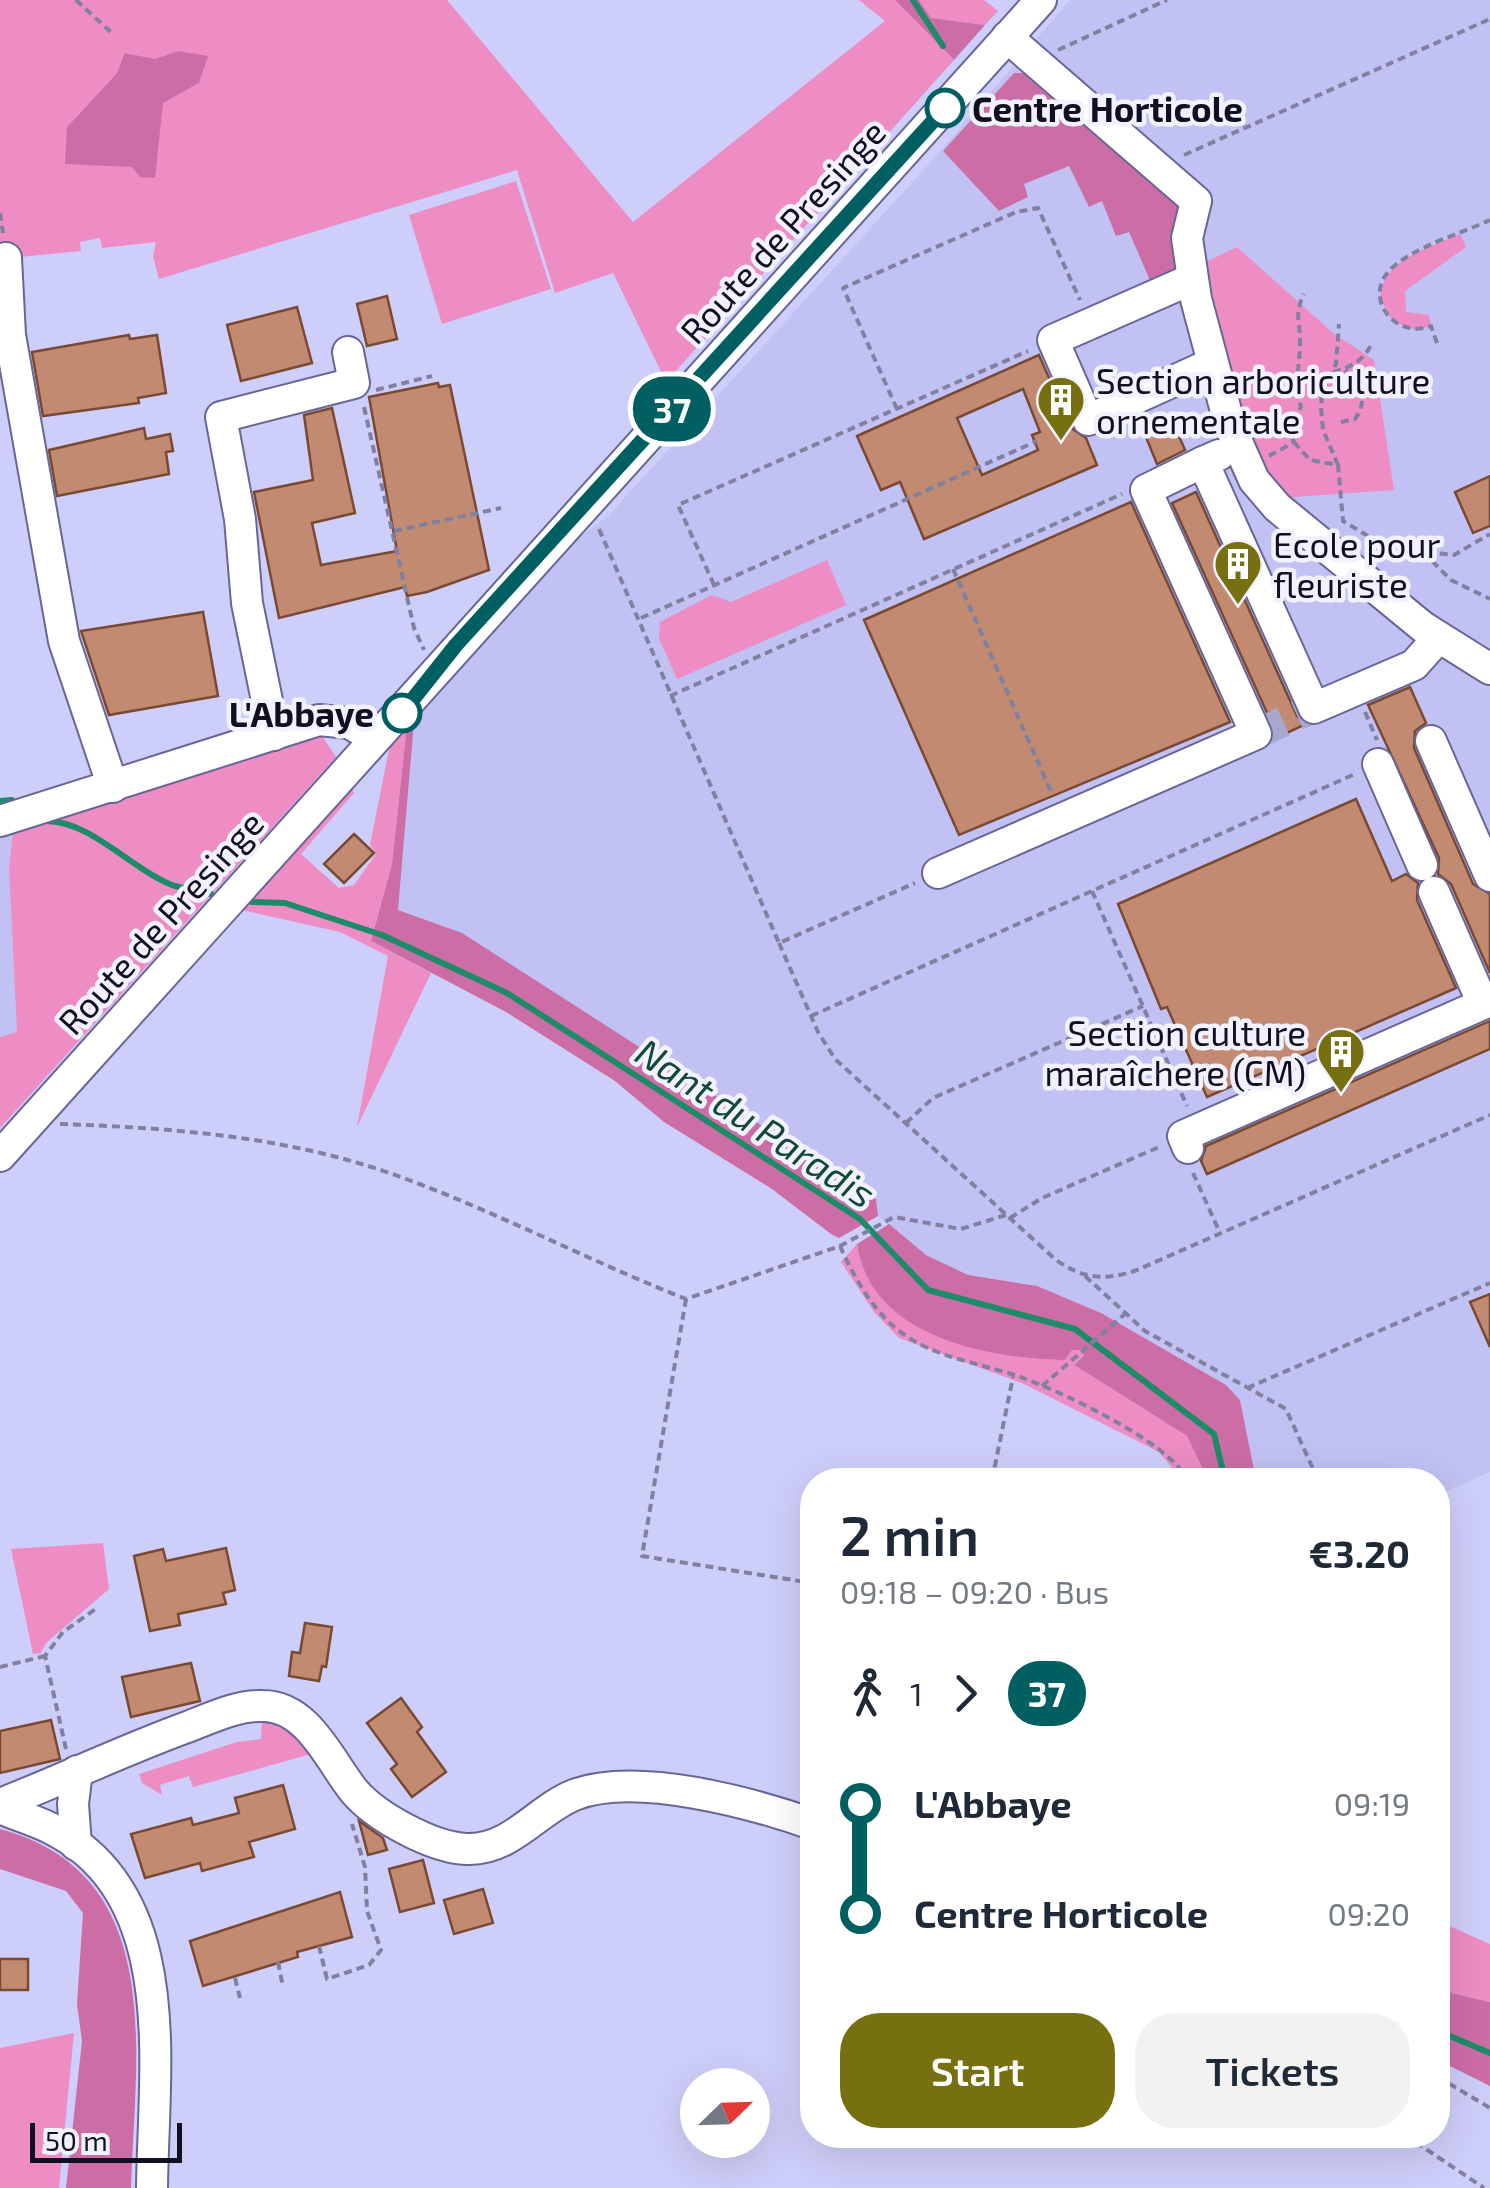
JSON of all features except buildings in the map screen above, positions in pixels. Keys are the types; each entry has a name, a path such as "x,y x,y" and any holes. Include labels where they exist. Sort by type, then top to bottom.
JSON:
{"street":[{"name":"Route de Presinge","path":"0,1156 374,737 388,728 424,688 456,645 1041,0"},
{"path":"1007,37 1196,201 1187,238 1192,279 1211,364 1251,453 1254,480 1277,506 1354,559 1438,638 1489,670"},
{"path":"6,258 10,335 64,642 114,787"},
{"path":"1192,279 1053,340 1088,420 1211,364"},
{"path":"274,735 247,603 240,518 221,417 354,382 348,352"},
{"path":"938,873 1256,734 1146,490 1204,462 1251,453"},
{"path":"1204,462 1314,708 1414,665 1438,638"},
{"path":"18,816 332,719 374,737"},
{"path":"1431,741 1490,876"},
{"path":"1190,1147 1484,1004 1380,758"},
{"path":"0,1806 230,1711 268,1706 306,1726 359,1796 391,1819 462,1849 497,1843 562,1801 603,1788 708,1797 800,1821"},
{"path":"76,1845 73,1804 77,1771"},
{"path":"0,1806 51,1828 76,1845 124,1901 149,1964 152,2188"}],"path":[{"path":"76,0 114,34"},
{"path":"1040,66 1063,46 1167,0"},
{"path":"1157,168 1490,19"},
{"path":"897,409 844,288 931,249 1016,212 1038,208 1090,323"},
{"path":"1437,343 1430,326 1408,329 1387,316 1380,299 1383,279 1398,263 1490,220"},
{"path":"1304,294 1296,319 1300,346 1295,386 1301,407 1288,428 1310,460 1338,466"},
{"path":"1339,324 1332,372 1321,397 1321,419 1338,466 1344,521 1388,548"},
{"path":"714,585 678,505 1053,340"},
{"path":"1332,372 1345,370 1364,357 1371,345"},
{"path":"1341,422 1355,419 1361,408 1360,387 1345,370"},
{"path":"418,638 362,394 432,376"},
{"path":"640,618 1036,441"},
{"path":"1251,453 1281,450 1294,442"},
{"path":"670,696 1144,484 1146,490"},
{"path":"587,503 811,1016 835,1059 1056,1260 1084,1276 1145,1331 1288,1412 1313,1468"},
{"path":"392,532 501,508"},
{"path":"1288,602 1320,588 1354,559 1388,548 1460,554 1490,534"},
{"path":"1423,552 1451,580 1490,599"},
{"path":"953,569 1063,818"},
{"path":"811,1016 1380,758 1355,690"},
{"path":"779,943 938,873"},
{"path":"1092,891 1143,1006 1221,1234"},
{"path":"906,1123 933,1098 1143,1006"},
{"path":"38,1114 58,1124 213,1133 372,1168 463,1202 686,1300 840,1246 881,1222 900,1216 960,1228 1008,1216 1042,1198 1190,1147"},
{"path":"1084,1276 1126,1274 1490,1115"},
{"path":"840,1246 851,1270 899,1331 934,1349 1042,1386 1168,1454 1178,1468"},
{"path":"1246,1388 1490,1283"},
{"path":"686,1300 642,1556 800,1581"},
{"path":"1042,1386 1126,1314"},
{"path":"995,1468 1014,1375"},
{"path":"0,1666 44,1656 64,1632 97,1608"},
{"path":"44,1656 64,1744 77,1771"},
{"path":"319,1946 327,1979 369,1965 382,1950 367,1911 364,1867 352,1826 359,1796"},
{"path":"278,1962 284,1987"},
{"path":"234,1978 240,1998"},
{"path":"1450,2084 1490,2108"},
{"path":"1424,2148 1484,2188"}],"shaded area":[{"path":"0,0 447,0 633,222 885,21 859,0 895,0 954,60 666,382 613,273 555,293 517,170 159,279 153,256 156,242 102,248 100,238 80,242 81,251 0,259","holes":["178,51 199,83 163,103 67,127 117,73 126,53 155,60"]},
{"path":"895,0 919,0 931,18 985,25 954,60"},
{"path":"919,0 984,0 998,11 985,25 931,18"},
{"path":"1070,0 1490,0 1490,1472 1450,1490 1450,1468 1254,1468 1240,1400 1226,1385 1101,1313 1037,1286 968,1275 926,1255 878,1216 876,1199 462,933 398,910 414,722 577,539 608,516 929,164"},
{"path":"178,51 208,56 199,83 163,103 155,178 140,177 132,167 65,164 67,127 117,73 125,53 155,59"},
{"path":"1014,73 1029,73 1177,198 1182,210 1175,270 1152,285 1129,232 1116,236 1102,201 1089,207 1069,166 1024,184 1028,197 999,211 943,151"},
{"path":"516,181 551,289 442,324 409,215"},
{"path":"1460,234 1466,247 1405,291 1406,312 1429,315 1431,326 1416,330 1393,322 1380,299 1389,274 1409,257"},
{"path":"1237,247 1333,333 1374,360 1394,490 1281,498 1257,474 1206,287 1204,263"},
{"path":"827,560 846,605 677,679 659,638 660,622 712,595 731,602"},
{"path":"414,722 398,910 462,933 876,1199 878,1216 839,1238 831,1234 772,1189 664,1122 615,1081 506,1012 371,941 392,864 407,725"},
{"path":"407,725 392,864 371,941 431,973 357,1127 388,956 340,932 242,910 351,787 354,793 301,854 339,888 354,885 376,854 370,845 391,740"},
{"path":"321,734 336,757 0,1128 0,1037 17,1032 9,868 13,832"},
{"path":"13,832 9,868 17,1033 0,1037 0,836"},
{"path":"889,1224 926,1255 968,1275 1037,1286 1101,1313 1226,1385 1240,1400 1254,1468 1202,1468 1187,1436 1074,1365 1084,1355 1081,1350 1072,1350 1065,1360 1002,1355 937,1336 908,1321 884,1301 867,1276 857,1244"},
{"path":"857,1244 867,1275 884,1301 908,1321 937,1336 969,1347 1034,1359 1065,1360 1072,1350 1081,1350 1084,1354 1074,1365 1187,1436 1202,1468 1172,1468 1159,1452 1024,1384 899,1338 874,1312 841,1262"},
{"path":"103,1543 109,1589 46,1643 41,1653 33,1654 11,1549"},
{"path":"262,1719 294,1731 311,1754 193,1787 189,1776 160,1785 162,1795 142,1783 139,1774 237,1742 261,1739"},
{"path":"0,1829 54,1852 92,1885 116,1927 130,1975 136,2027 131,2188 66,2188 82,2041 77,2004 83,1913 66,1891 0,1869"},
{"path":"1450,1926 1490,1944 1490,2002 1450,1993"},
{"path":"1450,1993 1490,2002 1490,2086 1450,2066"},
{"path":"74,2033 59,2188 0,2188 0,2048"}],"waterway":[{"path":"913,0 943,46"},
{"name":"Nant du Paradis","path":"0,801 12,800 18,806"},
{"name":"Nant du Paradis","path":"45,821 78,828 172,885 211,894"},
{"name":"Nant du Paradis","path":"252,902 285,903 382,935 507,993 860,1219 928,1290 1075,1329 1214,1434 1222,1468"},
{"name":"Nant du Paradis","path":"1450,2036 1490,2053"}],"tunnel":[{"path":"1256,734 1314,708"}],"bus line":[{"name":"37","path":"402,713 456,645 945,108"}],"place":[{"name":"Centre Horticole","path":"945,108"},
{"name":"Section arboriculture ornementale","path":"1061,442"},
{"name":"Ecole pour fleuriste","path":"1238,606"},
{"name":"L'Abbaye","path":"402,713"},
{"name":"Section culture maraîchere (CM)","path":"1341,1094"}]}
